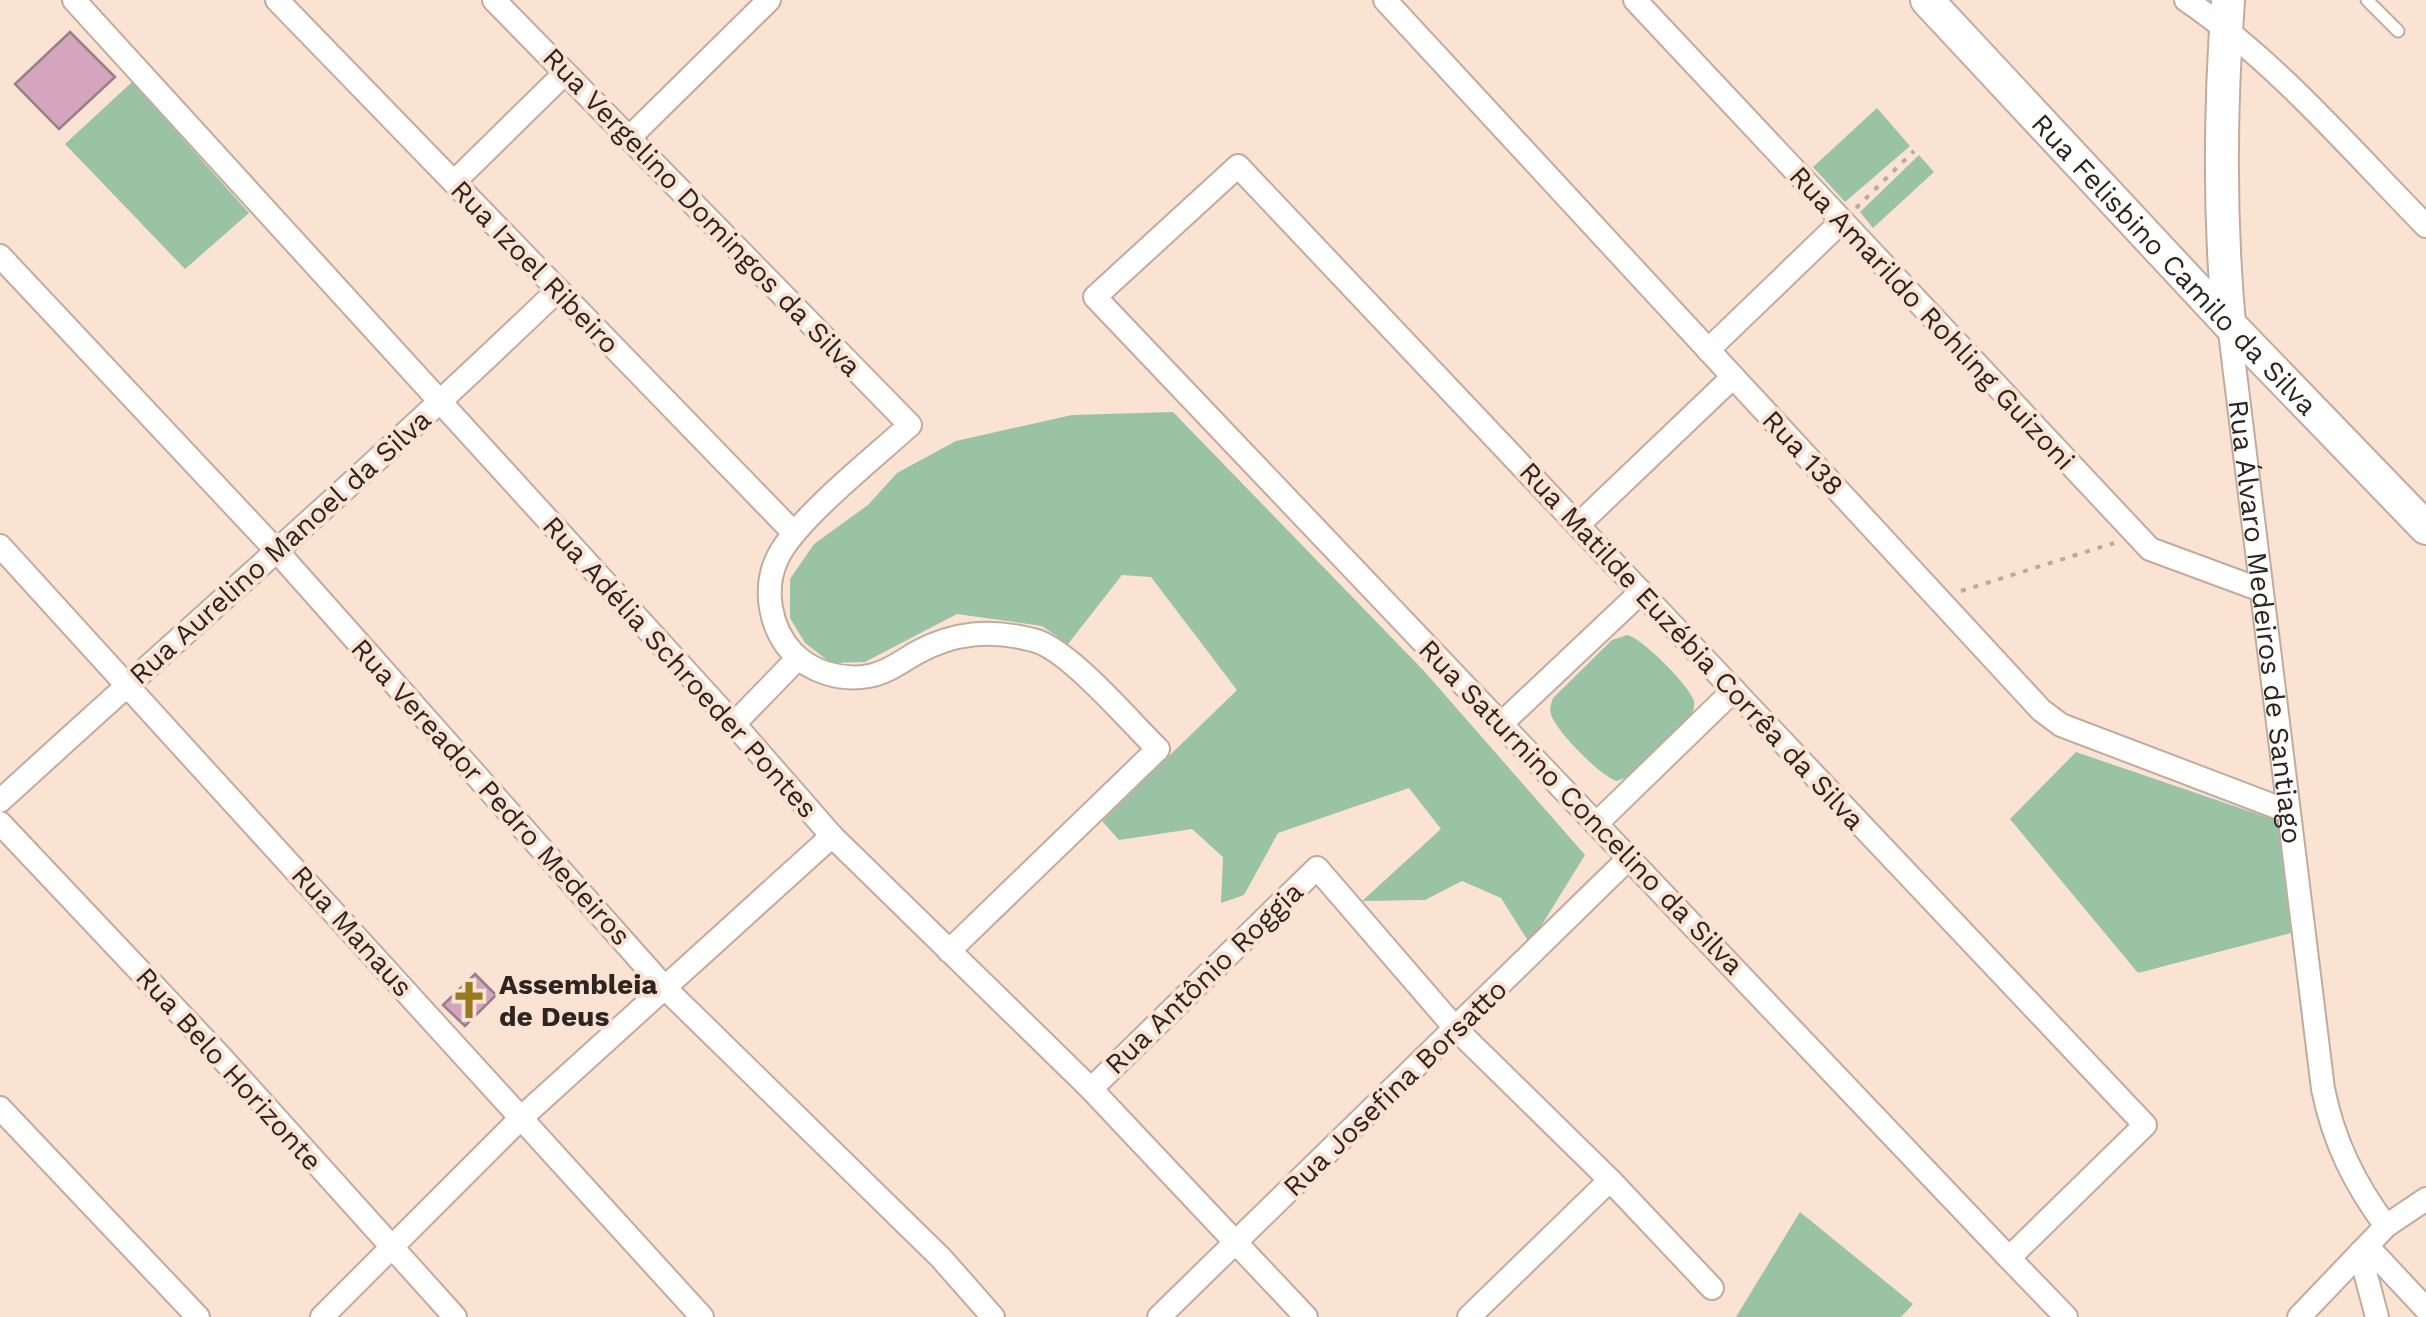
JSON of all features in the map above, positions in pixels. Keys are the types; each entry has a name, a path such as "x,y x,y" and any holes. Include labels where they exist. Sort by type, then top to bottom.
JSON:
{"street":[{"name":"Rua Adélia Schroeder Pontes","path":"74,0 832,836 1091,1089 1306,1317"},
{"name":"Rua Izoel Ribeiro","path":"277,0 794,533"},
{"name":"Rua Vergelino Domingos da Silva","path":"494,0 910,425 794,533"},
{"path":"629,138 769,0"},
{"name":"Rua 138","path":"1385,0 2042,710 2061,725 2287,810"},
{"name":"Rua Amarildo Rohling Guizoni","path":"1635,0 2136,536 2160,556 2261,590"},
{"name":"Rua Felisbino Camilo da Silva","path":"1927,0 2229,324 2426,528"},
{"path":"2186,0 2227,14 2273,69 2426,226"},
{"name":"Rua Álvaro Medeiros de Santiago","path":"2227,14 2219,182 2229,324 2318,1057 2331,1124 2347,1168 2386,1226"},
{"path":"454,182 566,73"},
{"name":"Rua Saturnino Concelino da Silva","path":"1238,166 1096,297 2009,1258 2057,1314"},
{"name":"Rua Matilde Euzébia Corrêa da Silva","path":"1238,166 2145,1126 2009,1258"},
{"path":"1708,350 1842,222"},
{"name":"Rua Vereador Pedro Medeiros","path":"0,256 275,549 666,989 941,1258 993,1317"},
{"name":"Rua Aurelino Manoel da Silva","path":"0,802 275,549 441,403 558,290"},
{"path":"1578,525 1733,377"},
{"path":"794,533 776,559 770,592 779,634 798,658 834,675 871,676 958,635 980,633 1033,640 1057,651 1158,750 950,951"},
{"name":"Rua Manaus","path":"0,546 702,1317"},
{"path":"1501,724 1641,592"},
{"path":"734,724 798,658"},
{"path":"1596,824 1734,690"},
{"name":"Rua Belo Horizonte","path":"0,823 220,1056 455,1317"},
{"path":"322,1317 521,1118 832,836"},
{"name":"Rua Josefina Borsatto","path":"1159,1317 1629,858"},
{"name":"Rua Antônio Roggia","path":"1091,1089 1316,868 1456,1028"},
{"path":"1456,1028 1610,1180 1712,1288"},
{"path":"0,1108 198,1317"},
{"path":"1468,1317 1610,1180"},
{"path":"2299,1317 2386,1226 2426,1199"},
{"path":"2363,1250 2426,1309"},
{"path":"2363,1250 2377,1317"}],"lane":[{"path":"2367,0 2398,32"}],"path":[{"path":"1842,222 1914,151"},
{"path":"1938,598 2136,536"}],"green space":[{"path":"132,82 249,213 185,269 65,144"},
{"path":"1877,108 1910,146 1845,202 1813,167"},
{"path":"1919,155 1934,172 1873,228 1860,212"},
{"path":"1173,412 1424,671 1585,855 1530,944 1501,898 1462,881 1425,900 1362,901 1441,829 1409,788 1278,833 1244,895 1221,903 1223,857 1192,829 1119,840 1102,821 1237,690 1151,577 1122,575 1068,644 1042,626 957,614 865,662 831,663 805,643 790,618 790,579 814,544 868,505 897,473 956,441 1072,415"},
{"path":"1627,635 1643,644 1675,674 1691,694 1694,705 1691,717 1631,775 1617,781 1569,741 1554,721 1550,708 1553,698 1612,640"},
{"path":"2076,752 2278,821 2291,933 2138,973 2010,819"},
{"path":"1800,1212 1913,1304 1901,1317 1736,1317"}],"building":[{"path":"70,32 115,77 59,129 15,84"},
{"name":"Assembleia de Deus","path":"475,974 496,995 465,1026 443,1005"}],"place":[{"name":"Assembleia de Deus","path":"469,1000"}]}
